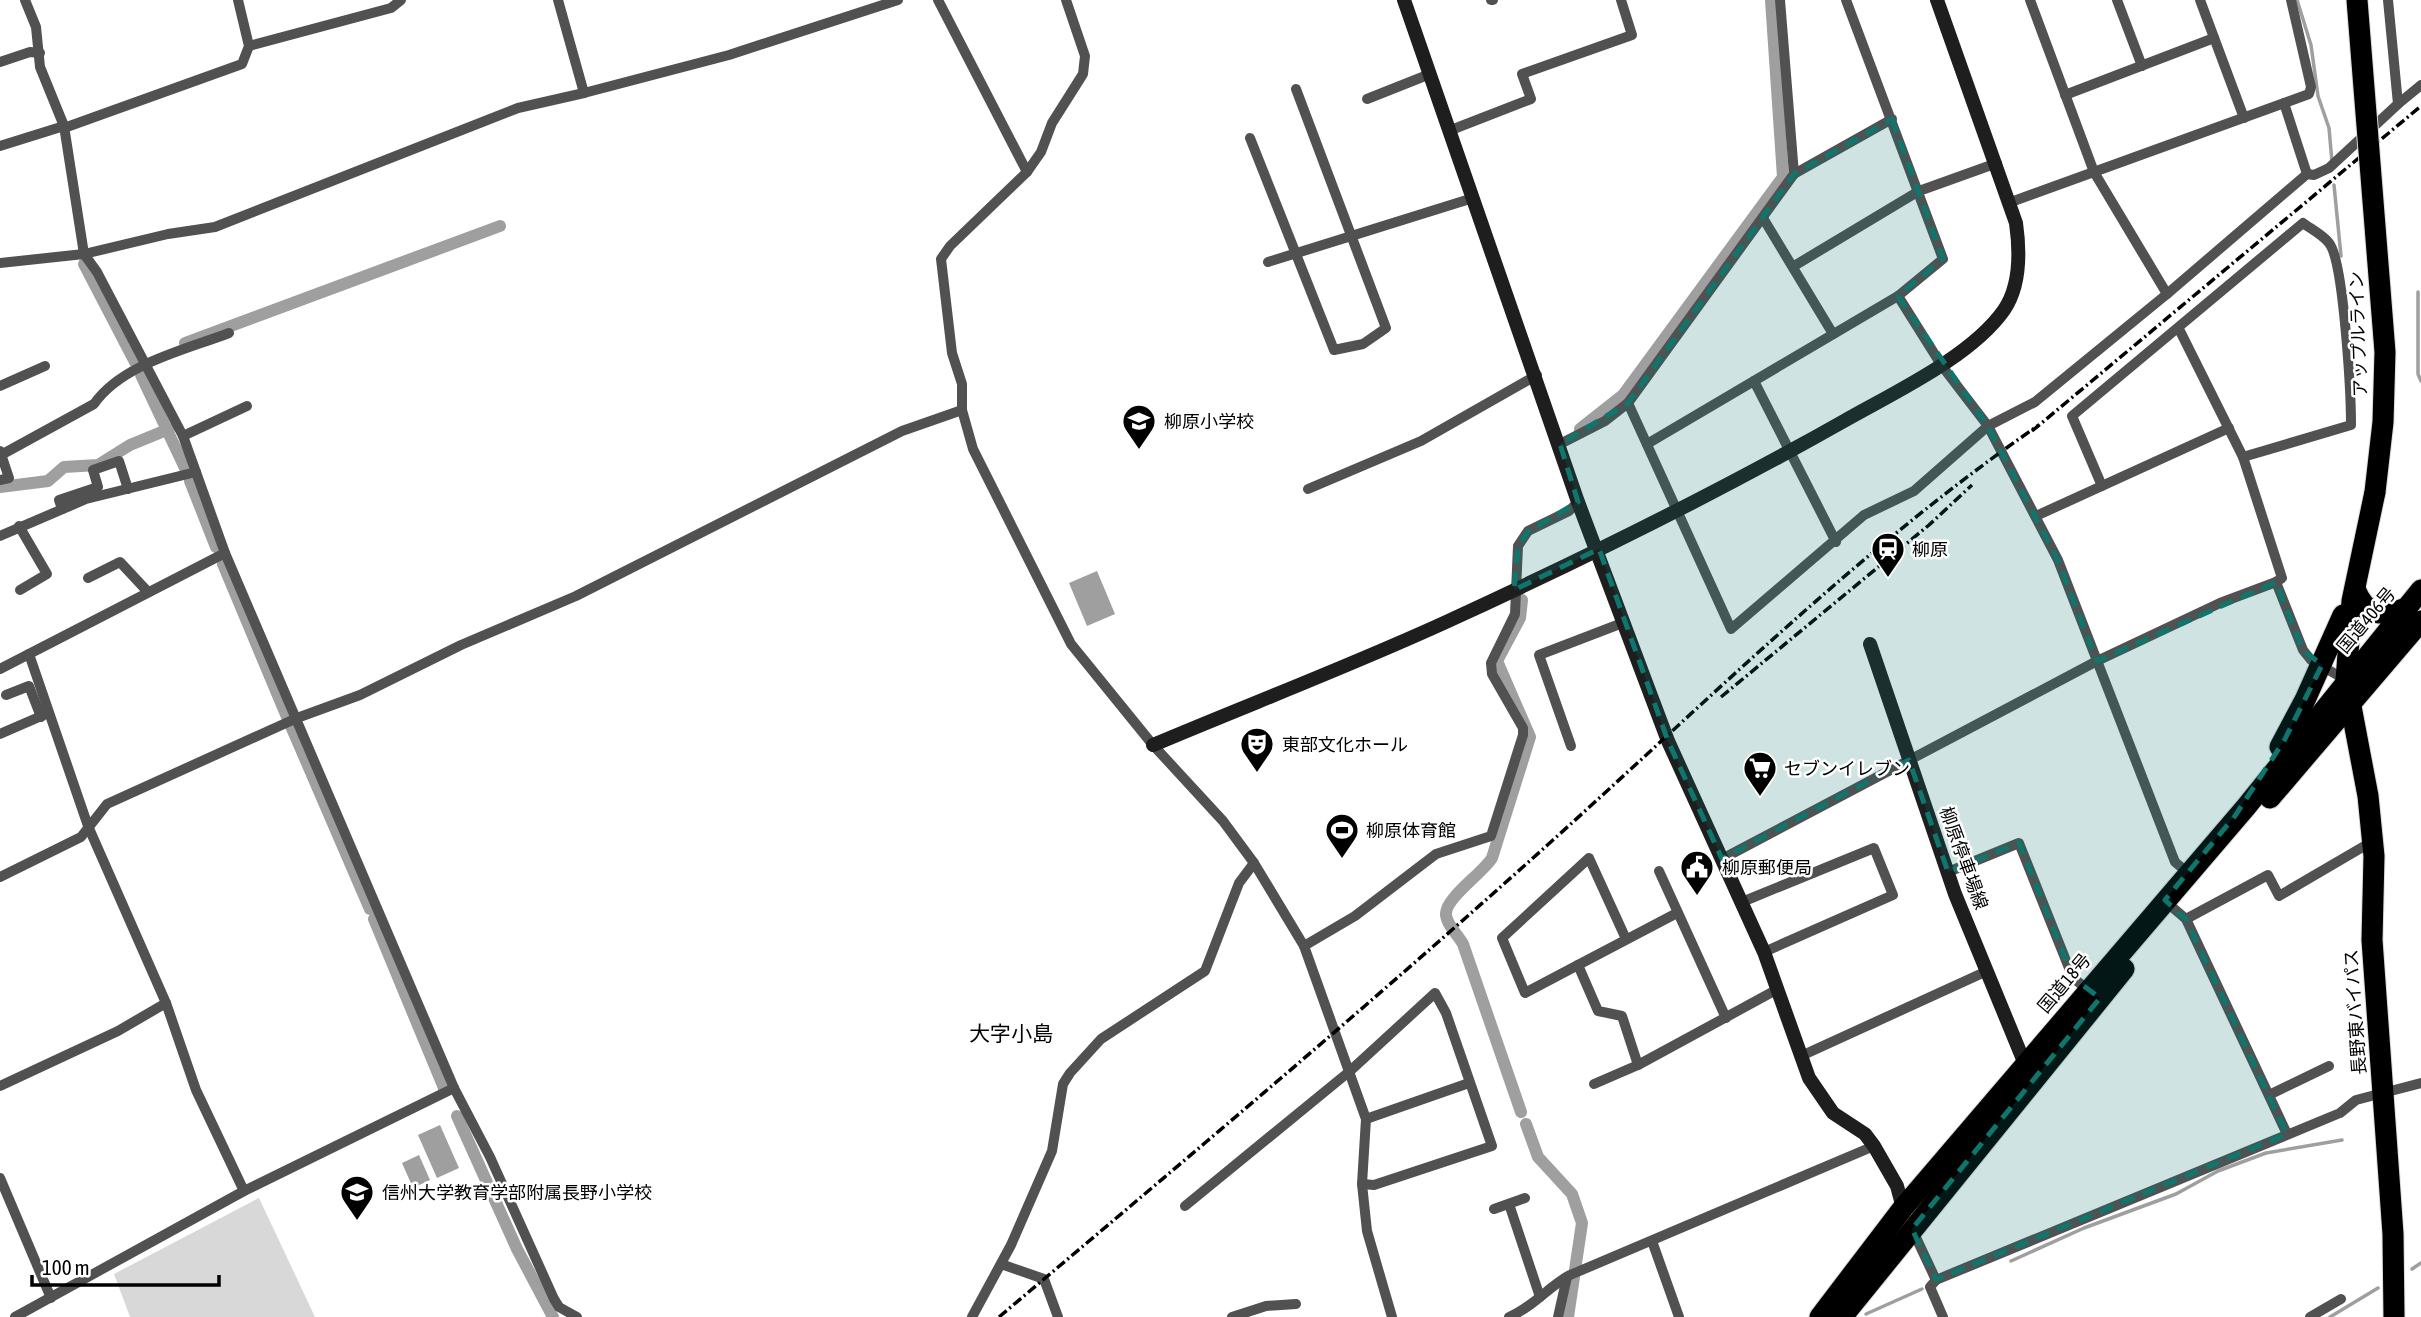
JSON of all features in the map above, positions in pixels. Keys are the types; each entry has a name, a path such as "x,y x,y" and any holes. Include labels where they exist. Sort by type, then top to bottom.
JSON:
{"highway":[{"name":"アップルライン","path":"2350,705 2346,680 2353,595 2375,492 2383,422 2385,352 2357,0"},
{"name":"国道406号","path":"2350,705 2413,615 2421,590"},
{"path":"2235,816 2285,739 2353,595 2375,614 2413,615"},
{"name":"国道406号","path":"2346,680 2413,615"},
{"name":"国道18号","path":"2175,910 2187,872 2246,807 2346,680"},
{"name":"国道18号","path":"1842,1317 1912,1229 2029,1072 2093,994 2175,910 2350,705"},
{"name":"長野東バイパス","path":"2350,705 2368,796 2372,841 2372,940 2393,1234 2394,1317"},
{"name":"国道18号","path":"1820,1317 1903,1208 2029,1072"}],"street":[{"path":"25,0 36,27 40,67 64,127 84,254 97,272 183,436 225,553 454,1088 490,1157 561,1312 577,1317"},
{"path":"0,146 64,127 242,64 248,46 238,0"},
{"path":"248,46 391,8 401,0"},
{"path":"558,0 584,93"},
{"path":"0,263 84,254 168,234 215,227 518,108 729,55 898,0"},
{"path":"938,0 1027,172"},
{"path":"1066,0 1085,56 1083,74 1052,123 1041,152 1027,172 950,246 940,259 952,353 962,384 962,410 973,449 1071,644 1153,745 1223,821 1254,863 1304,946 1366,1119 1362,1184 1367,1231 1392,1317"},
{"path":"1404,0 1537,375 1578,502 1599,550 1668,741 1764,952 1809,1078 1832,1112 1865,1135 1874,1146 1897,1186 1903,1208 1936,1280"},
{"path":"1451,130 1531,99 1522,74 1632,35 1622,0"},
{"path":"1647,444 1898,296 1942,258 1846,0"},
{"path":"1153,745 1445,623 1678,511 1788,453 1942,366 1991,325 2005,309 2020,252 2011,202 1937,0"},
{"path":"2030,0 2094,172 2167,294"},
{"path":"2117,0 2142,66"},
{"path":"2200,0 2244,118"},
{"path":"2011,202 2309,94 2311,87 2291,0"},
{"path":"2388,0 2398,104"},
{"path":"1784,1 1794,174"},
{"path":"2065,95 2214,38"},
{"path":"0,62 30,52 40,52"},
{"path":"1367,99 1430,74"},
{"path":"2307,174 2314,176 2329,167 2421,85"},
{"path":"1250,138 1334,350 1363,344 1386,328 1296,89"},
{"path":"2284,103 2307,174"},
{"path":"1560,444 1605,421 1628,403 1794,174 1892,119"},
{"path":"1794,266 1919,191 1997,163"},
{"path":"1628,403 1731,629 1864,516 1914,491 1989,426 2035,402 2307,174"},
{"path":"1268,262 1350,234 1473,198"},
{"path":"1763,218 1833,334"},
{"path":"2102,486 2072,416 2303,223 2330,244 2351,367 2351,425 2243,457"},
{"path":"1898,296 1942,366 1989,426 2059,560 2175,862 2187,872"},
{"path":"1722,859 2097,660 2220,603 2282,578 2243,457 2179,329"},
{"path":"0,480 9,478 1,453 94,404 102,393 144,366 229,333"},
{"path":"0,386 45,366"},
{"path":"1308,489 1421,441 1537,375"},
{"path":"1754,381 1788,453 1836,542"},
{"path":"183,436 247,406"},
{"path":"0,877 81,837 107,804 296,719 360,695 461,645 576,596 902,431 962,410"},
{"path":"2036,516 2229,428"},
{"path":"62,509 58,500 98,487 93,470 119,461 128,489"},
{"path":"0,536 62,509 196,472"},
{"path":"1304,946 1355,916 1436,854 1491,836 1523,735 1523,728 1492,674 1491,663 1515,614 1518,546 1528,531 1569,511 1578,502"},
{"path":"19,526 47,574 20,590"},
{"path":"0,668 225,553"},
{"path":"89,578 120,562 148,592"},
{"path":"2276,582 2303,650 2311,660 2346,680"},
{"path":"1571,746 1539,655 1625,622"},
{"name":"柳原停車場線","path":"1870,644 1948,872 2029,1072"},
{"path":"29,654 45,715 88,826 166,1003 197,1090 244,1191"},
{"path":"6,695 29,686 45,715"},
{"path":"0,734 45,715"},
{"path":"2287,1134 2175,910 2267,875 2279,896 2372,841"},
{"path":"1948,872 2018,843 2073,978 2093,994"},
{"path":"1742,902 1874,848 1892,895 1764,952"},
{"path":"1626,939 1589,859 1502,938 1525,993 1677,912"},
{"path":"972,1317 1001,1264 1052,1151 1061,1093 1070,1073 1101,1039 1205,971 1239,883 1254,863"},
{"path":"1660,871 1726,1018"},
{"path":"1578,965 1598,1011 1622,1016 1638,1065"},
{"path":"1801,1056 1987,971"},
{"path":"1594,1084 1638,1065 1778,989"},
{"path":"1185,1206 1350,1070 1434,993 1446,1013 1492,1146 1374,1185 1362,1184"},
{"path":"0,1086 8,1085 118,1031 166,1003"},
{"path":"2269,1095 2329,1066"},
{"path":"1366,1119 1469,1083"},
{"path":"1942,1317 1930,1287 1936,1280 2340,1113 2356,1100 2421,1083"},
{"path":"15,1317 244,1191 454,1088"},
{"path":"1509,1317 1572,1274 1874,1146"},
{"path":"0,1178 51,1298"},
{"path":"1494,1209 1525,1198"},
{"path":"1509,1204 1540,1297"},
{"path":"1652,1241 1679,1317"},
{"path":"1001,1264 1044,1279 1058,1317"},
{"path":"1558,1317 1572,1274"},
{"path":"2310,1317 2341,1299"},
{"path":"1231,1317 1266,1306 1298,1309"},
{"path":"2329,1306 2335,1317"}],"highlighted area":[{"path":"1892,119 1943,259 1898,296 1988,426 2058,560 2097,661 2276,582 2303,650 2322,665 2285,739 2235,816 2165,900 2186,919 2287,1134 1936,1280 1912,1229 2100,998 2073,978 2019,843 1948,872 1909,760 1722,859 1668,741 1599,549 1514,590 1518,546 1528,531 1578,502 1560,444 1628,403 1794,174"}],"shaded area":[{"path":"1097,571 1115,614 1087,626 1069,583"},
{"path":"440,1125 459,1168 437,1178 418,1135"},
{"path":"419,1155 430,1180 413,1188 402,1163"},
{"path":"259,1198 315,1317 130,1317 114,1274"}],"waterway":[{"path":"1580,429 1623,395 1783,177 1771,0"},
{"path":"2297,0 2311,45 2318,96 2329,128 2332,162"},
{"path":"2334,185 2341,256"},
{"path":"185,343 500,226"},
{"path":"84,264 135,362"},
{"path":"2418,292 2418,374 2421,381"},
{"path":"141,375 185,468"},
{"path":"0,487 48,481 64,467 98,465 130,445 169,429"},
{"path":"190,481 216,547"},
{"path":"223,564 287,717"},
{"path":"1521,1112 1463,944 1450,926 1446,915 1451,901 1492,858 1530,737 1497,661 1520,618 1522,600"},
{"path":"291,726 370,909"},
{"path":"374,919 444,1088"},
{"path":"457,1116 517,1249 553,1317"},
{"path":"1526,1124 1538,1157 1572,1194 1582,1223 1568,1317"},
{"path":"2011,1261 2084,1228 2176,1194 2218,1171 2266,1153 2342,1140"},
{"path":"2412,1269 2421,1263"},
{"path":"2330,1317 2378,1288"},
{"path":"1866,1314 1922,1289"}],"railway":[{"path":"2032,431 2421,106"},
{"path":"999,1317 1416,961 1849,572 1974,472 2039,425"},
{"path":"1721,697 1929,525 1972,485"}],"place":[{"name":"柳原小学校","path":"1139,451"},
{"name":"柳原","path":"1888,579"},
{"name":"東部文化ホール","path":"1257,774"},
{"name":"セブンイレブン","path":"1760,798"},
{"name":"柳原体育館","path":"1342,860"},
{"name":"柳原郵便局","path":"1697,897"},
{"name":"信州大学教育学部附属長野小学校","path":"357,1222"}],"district":[{"name":"大字小島","path":"1011,1033"}]}
